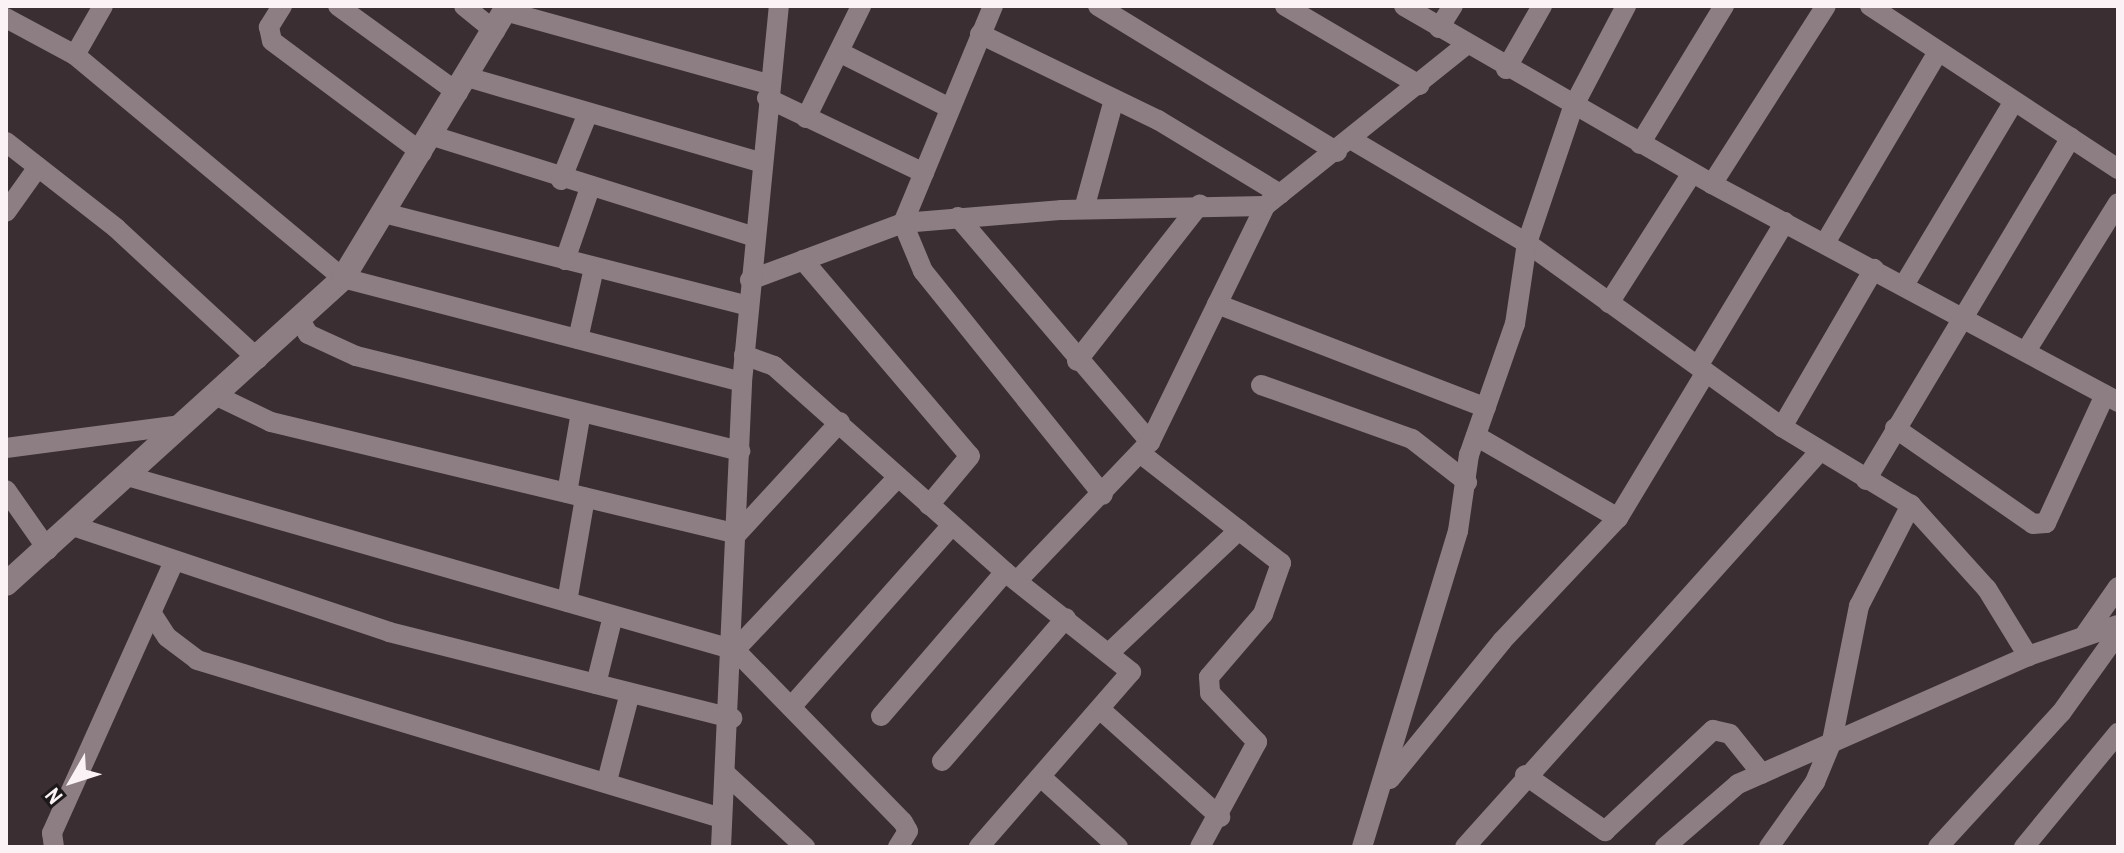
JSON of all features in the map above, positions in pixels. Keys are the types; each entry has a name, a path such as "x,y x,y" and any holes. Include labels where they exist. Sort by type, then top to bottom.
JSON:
{"street":[{"path":"75,55 103,6"},
{"path":"282,6 269,27 272,41 428,144 753,236"},
{"path":"338,6 462,85 588,113 760,162"},
{"path":"464,6 767,91 806,118 924,173"},
{"path":"721,847 721,818 732,718 742,382 760,162 778,6"},
{"path":"806,118 841,53 861,6"},
{"path":"993,6 948,107 903,223 923,271 1103,495"},
{"path":"1098,6 1345,146 1527,243 1782,427 1911,505 1987,589 2028,656"},
{"path":"1285,6 1419,85"},
{"path":"1404,6 1506,69 1692,173 1961,314 2111,398 2046,523 2033,524 1895,428"},
{"path":"1439,28 1453,6"},
{"path":"1506,69 1542,6"},
{"path":"1362,847 1382,789 1467,482 1476,436 1515,324 1527,243 1573,107 1626,6"},
{"path":"1640,144 1724,6"},
{"path":"1712,184 1826,6"},
{"path":"1870,6 2071,138 2116,164"},
{"path":"6,584 76,527 181,425 258,359 343,278 428,144 503,16"},
{"path":"6,18 75,55 343,278 742,382"},
{"path":"980,34 1114,99 1273,200"},
{"path":"881,716 1011,576 1103,495 1145,447 1273,200 1345,146 1467,44"},
{"path":"1825,243 1938,52"},
{"path":"841,53 948,107"},
{"path":"1084,209 1114,99"},
{"path":"1904,285 2014,101"},
{"path":"561,180 588,113"},
{"path":"1866,480 1961,314 2071,138"},
{"path":"6,142 116,228 258,359"},
{"path":"6,212 38,167"},
{"path":"1609,303 1692,173"},
{"path":"565,260 590,188"},
{"path":"750,280 903,223 1084,209 1273,200"},
{"path":"2026,351 2118,203"},
{"path":"1077,361 1200,204"},
{"path":"384,213 748,306"},
{"path":"958,217 1145,447 1281,567 1263,614 1209,677 1210,693 1257,742 1220,817 1200,847"},
{"path":"1382,789 1502,641 1618,518 1785,222"},
{"path":"803,260 970,456 929,505"},
{"path":"578,339 594,268"},
{"path":"1782,427 1874,269"},
{"path":"1217,304 1486,408"},
{"path":"300,320 308,334 356,356 740,451"},
{"path":"744,355 774,366 840,422 951,526 1109,653 1132,678 979,847"},
{"path":"1261,385 1412,439 1467,482"},
{"path":"215,395 271,422 737,534"},
{"path":"567,602 581,412"},
{"path":"737,534 840,422"},
{"path":"6,448 181,425"},
{"path":"1476,436 1618,518"},
{"path":"1465,847 1525,775 1820,451"},
{"path":"127,476 735,650 903,822 908,831 898,847"},
{"path":"735,650 898,477"},
{"path":"10,503 48,550"},
{"path":"1769,847 1815,782 1832,741 1859,606 1911,505"},
{"path":"791,707 951,526"},
{"path":"76,527 173,564 389,632 732,718"},
{"path":"1109,653 1239,530"},
{"path":"54,847 52,833 173,564"},
{"path":"2084,636 2118,587"},
{"path":"152,614 167,637 197,660 607,781 721,818"},
{"path":"596,684 613,616"},
{"path":"942,761 1066,618"},
{"path":"1665,847 1738,784 2028,656 2118,625"},
{"path":"1938,847 2061,713 2118,633"},
{"path":"607,781 630,693"},
{"path":"1102,711 1220,817"},
{"path":"1525,775 1605,831 1713,730 1730,734 1762,774"},
{"path":"2024,847 2118,733"},
{"path":"726,774 805,847"},
{"path":"1041,777 1118,847"}]}
